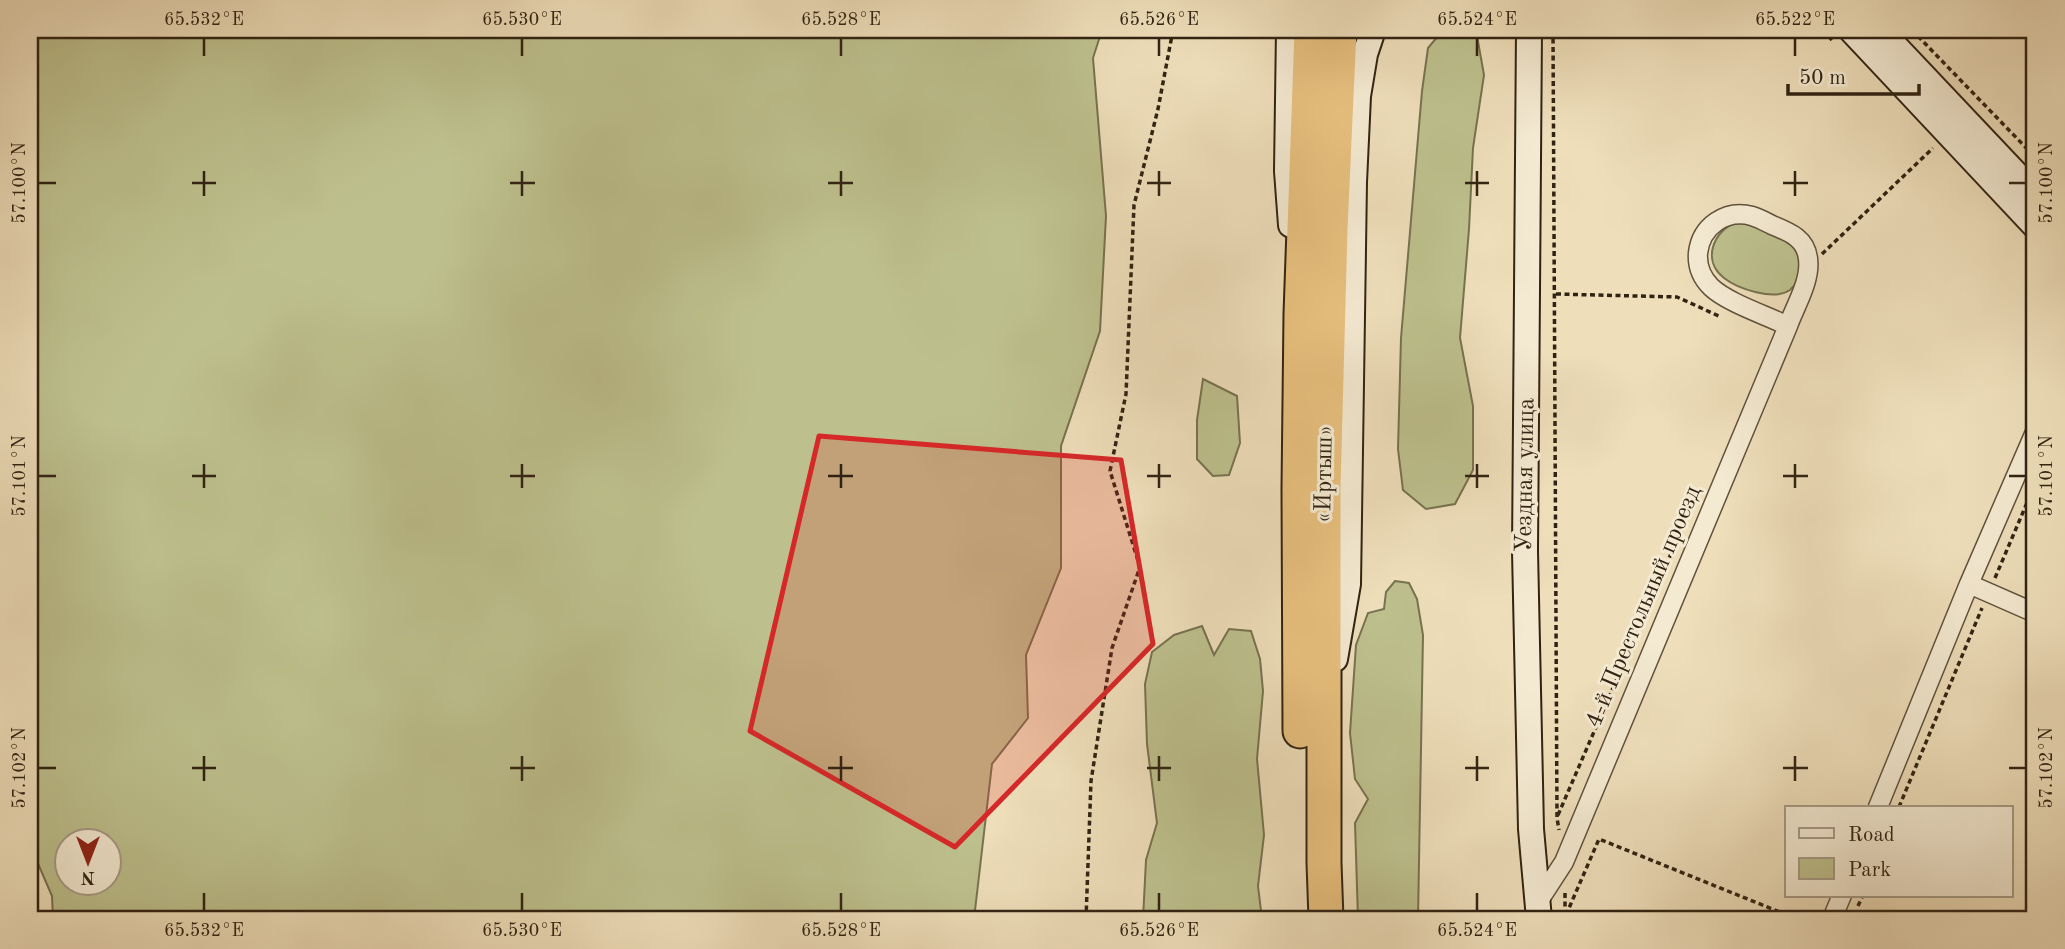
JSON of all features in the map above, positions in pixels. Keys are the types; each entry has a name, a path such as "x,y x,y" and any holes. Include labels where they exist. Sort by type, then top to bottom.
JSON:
{"highway":[{"name":"«Иртыш»","path":"1304,919 1301,862 1299,488 1301,314 1311,30"},
{"name":"«Иртыш»","path":"1326,919 1324,487 1340,30"}],"street":[{"path":"1289,30 1287,171 1292,246 1301,314"},
{"path":"1323,722 1348,584 1353,233 1358,96 1365,54 1373,30"},
{"name":"Уездная улица","path":"1529,30 1525,551 1531,829 1538,911"},
{"path":"1851,30 2035,226"},
{"path":"1880,30 2035,194"},
{"path":"1788,326 1713,288 1702,276 1698,260 1699,243 1707,229 1720,219 1736,214 1752,216 1795,234 1804,244 1808,260"},
{"name":"4-й Престольный проезд","path":"1538,911 1564,862 1788,326 1807,276 1808,260"},
{"path":"1878,806 1969,584 2035,432"},
{"path":"1969,584 2035,613"},
{"path":"1832,919 1841,897"}],"path":[{"path":"1086,919 1091,781 1112,648 1140,566 1110,471 1126,394 1134,205 1158,109 1173,30"},
{"path":"1553,30 1557,818 1564,862 1565,918"},
{"path":"1912,30 2035,157"},
{"path":"1808,260 1824,253 1935,147"},
{"path":"1556,294 1677,297 1728,320"},
{"path":"1899,806 2035,484"},
{"path":"1557,818 1683,527"},
{"path":"1565,918 1599,839 1797,919"}],"highlighted area":[{"path":"819,436 1121,460 1153,644 955,847 750,731"}],"green space":[{"path":"30,30 1102,30 1093,58 1106,216 1100,331 1061,446 1061,568 1026,655 1028,718 992,764 974,919 53,919 52,897 122,897 122,827 52,827 52,896 30,845"},
{"path":"1443,30 1476,30 1484,75 1473,148 1460,338 1473,406 1473,470 1455,504 1426,509 1403,490 1398,449 1401,338 1422,91 1428,48"},
{"path":"1736,222 1768,228 1788,239 1795,247 1800,256 1801,270 1797,282 1790,290 1766,294 1747,290 1730,282 1717,271 1712,255 1716,239 1728,226"},
{"path":"1203,379 1237,396 1240,443 1229,475 1213,476 1197,459 1197,420"},
{"path":"1395,581 1409,583 1417,599 1423,635 1418,919 1358,919 1355,823 1368,799 1355,779 1350,733 1356,645 1368,613 1384,609 1386,592"},
{"path":"1202,626 1214,655 1229,629 1251,631 1260,659 1263,691 1257,759 1264,835 1258,886 1262,919 1143,919 1146,860 1157,823 1147,744 1145,684 1152,652 1174,635"}]}
